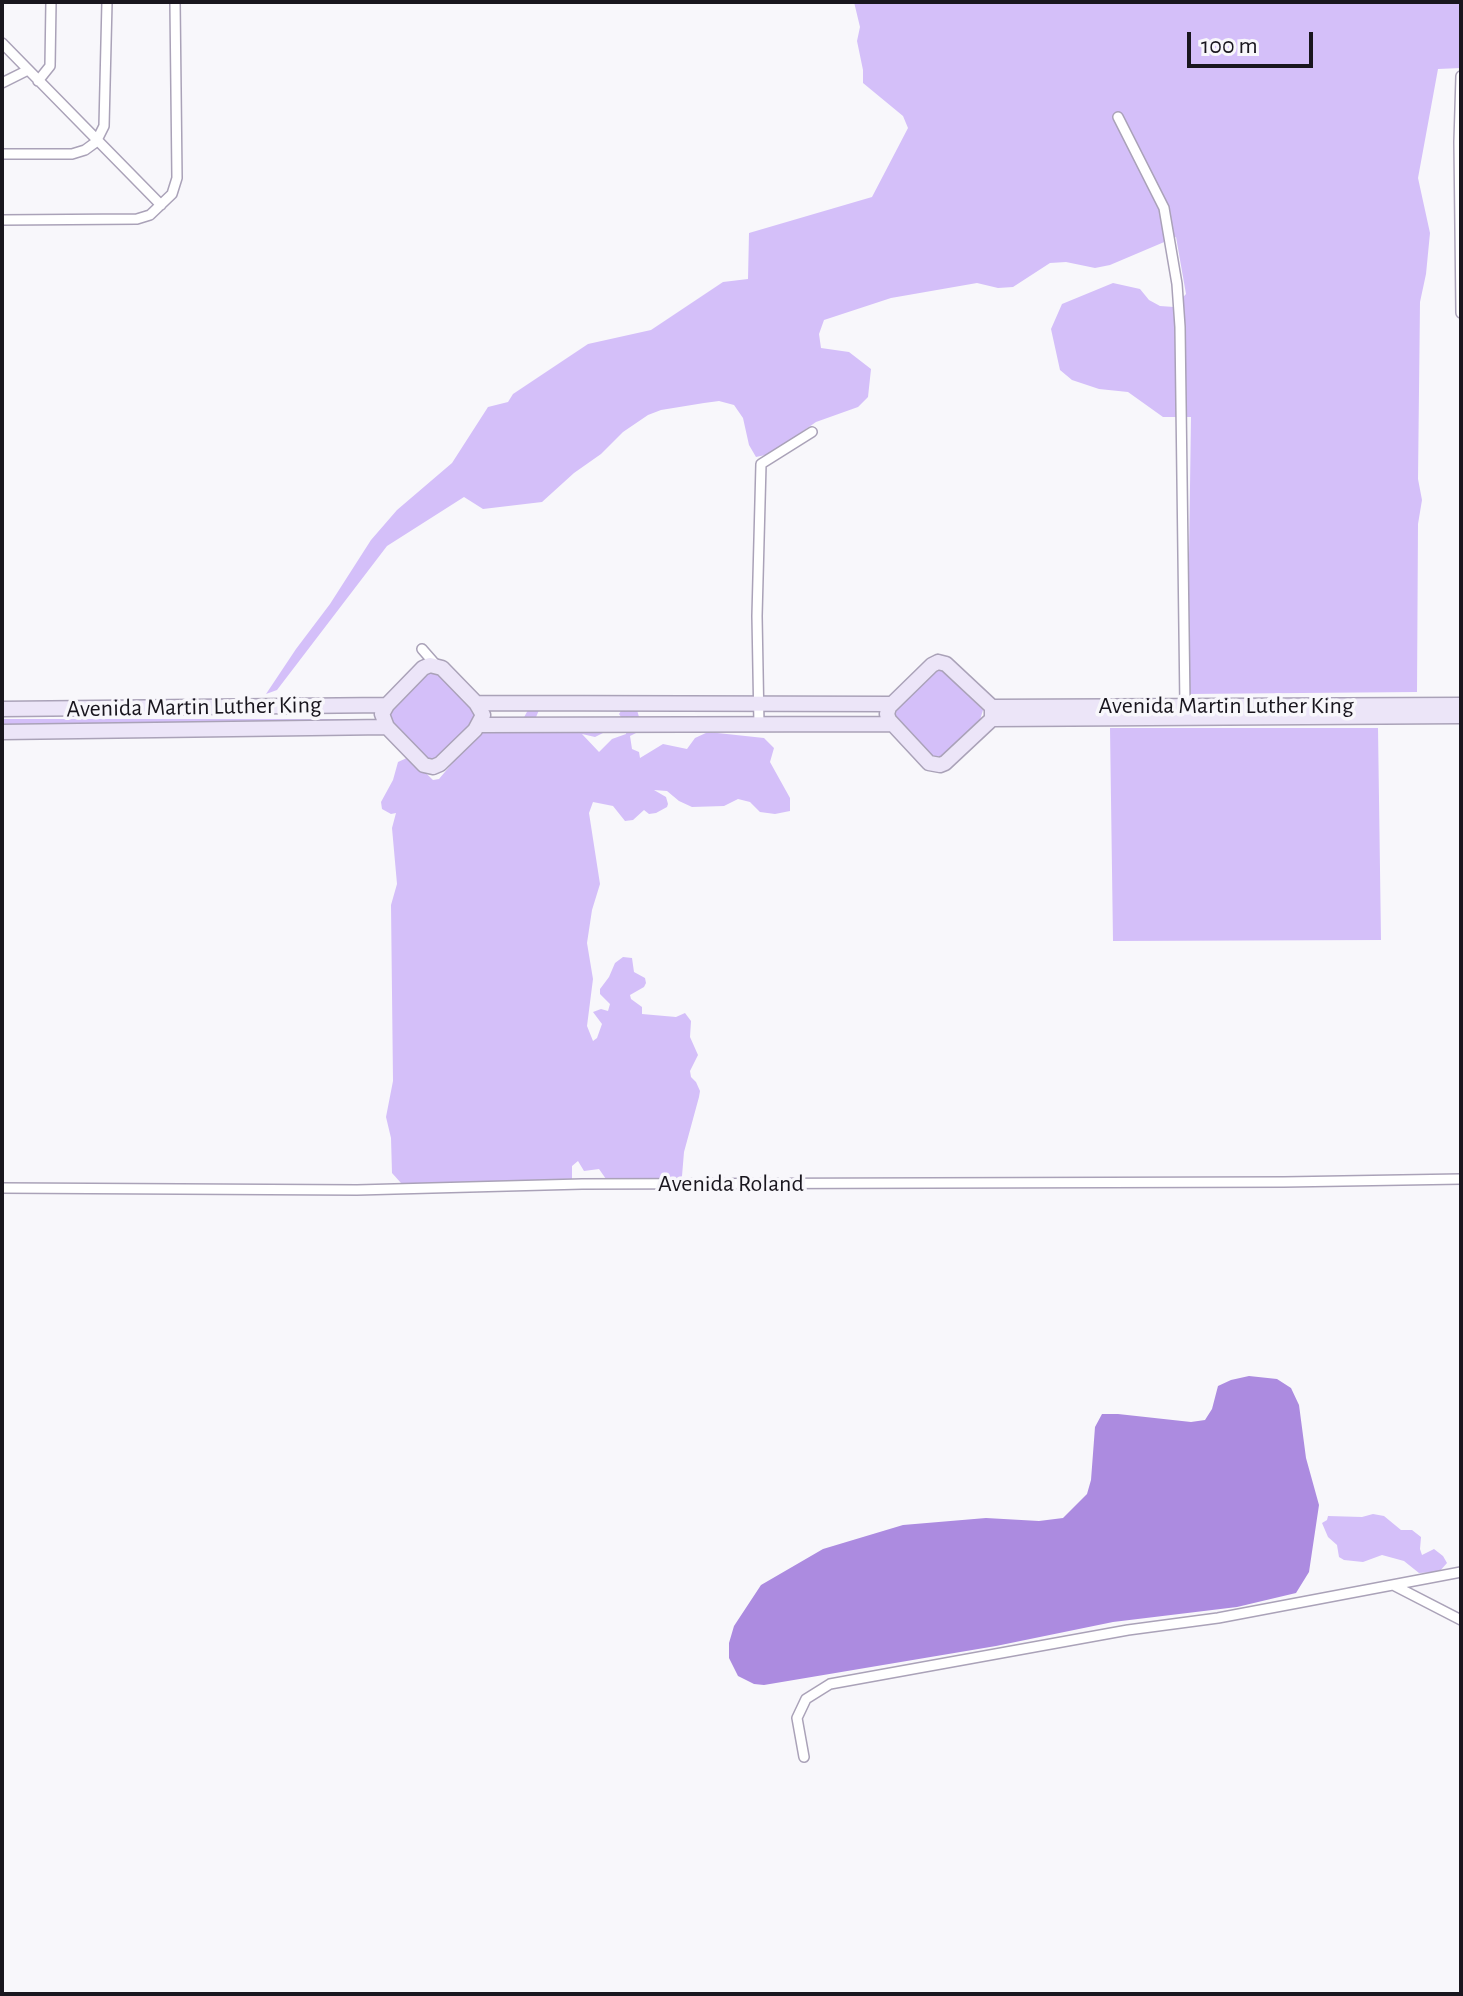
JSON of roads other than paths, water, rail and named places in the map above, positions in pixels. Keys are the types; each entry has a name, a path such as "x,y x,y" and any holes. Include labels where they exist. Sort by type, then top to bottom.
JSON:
{"main road":[{"path":"938,662 946,664 992,713 940,765 929,763 892,724 887,714 892,704 938,662"},
{"path":"436,665 476,703 483,715 480,725 440,764 433,767 424,765 387,727 382,714 423,668 436,665"},
{"path":"476,703 892,704"},
{"path":"616,704 616,725"},
{"name":"Avenida Martin Luther King","path":"2,709 387,705"},
{"name":"Avenida Martin Luther King","path":"992,713 1185,706 1461,705"},
{"name":"Avenida Martin Luther King","path":"992,713 1461,716"},
{"path":"480,725 892,724"},
{"name":"Avenida Martin Luther King","path":"2,732 387,727"}],"street":[{"path":"38,81 50,66 51,2"},
{"path":"2,154 72,154 96,142 104,126 107,2"},
{"path":"2,220 137,219 150,215 172,194 177,178 175,2"},
{"path":"2,43 161,205"},
{"path":"2,83 28,70"},
{"path":"1461,76 1461,313"},
{"path":"1118,117 1164,208 1178,295 1185,706"},
{"path":"759,725 757,616 761,464 812,432"},
{"path":"422,649 436,665"},
{"name":"Avenida Roland","path":"2,1188 357,1190 598,1184 1461,1179"},
{"path":"804,1757 797,1718 806,1699 830,1684 1128,1630 1218,1618 1461,1572"},
{"path":"1395,1586 1461,1620"}]}
